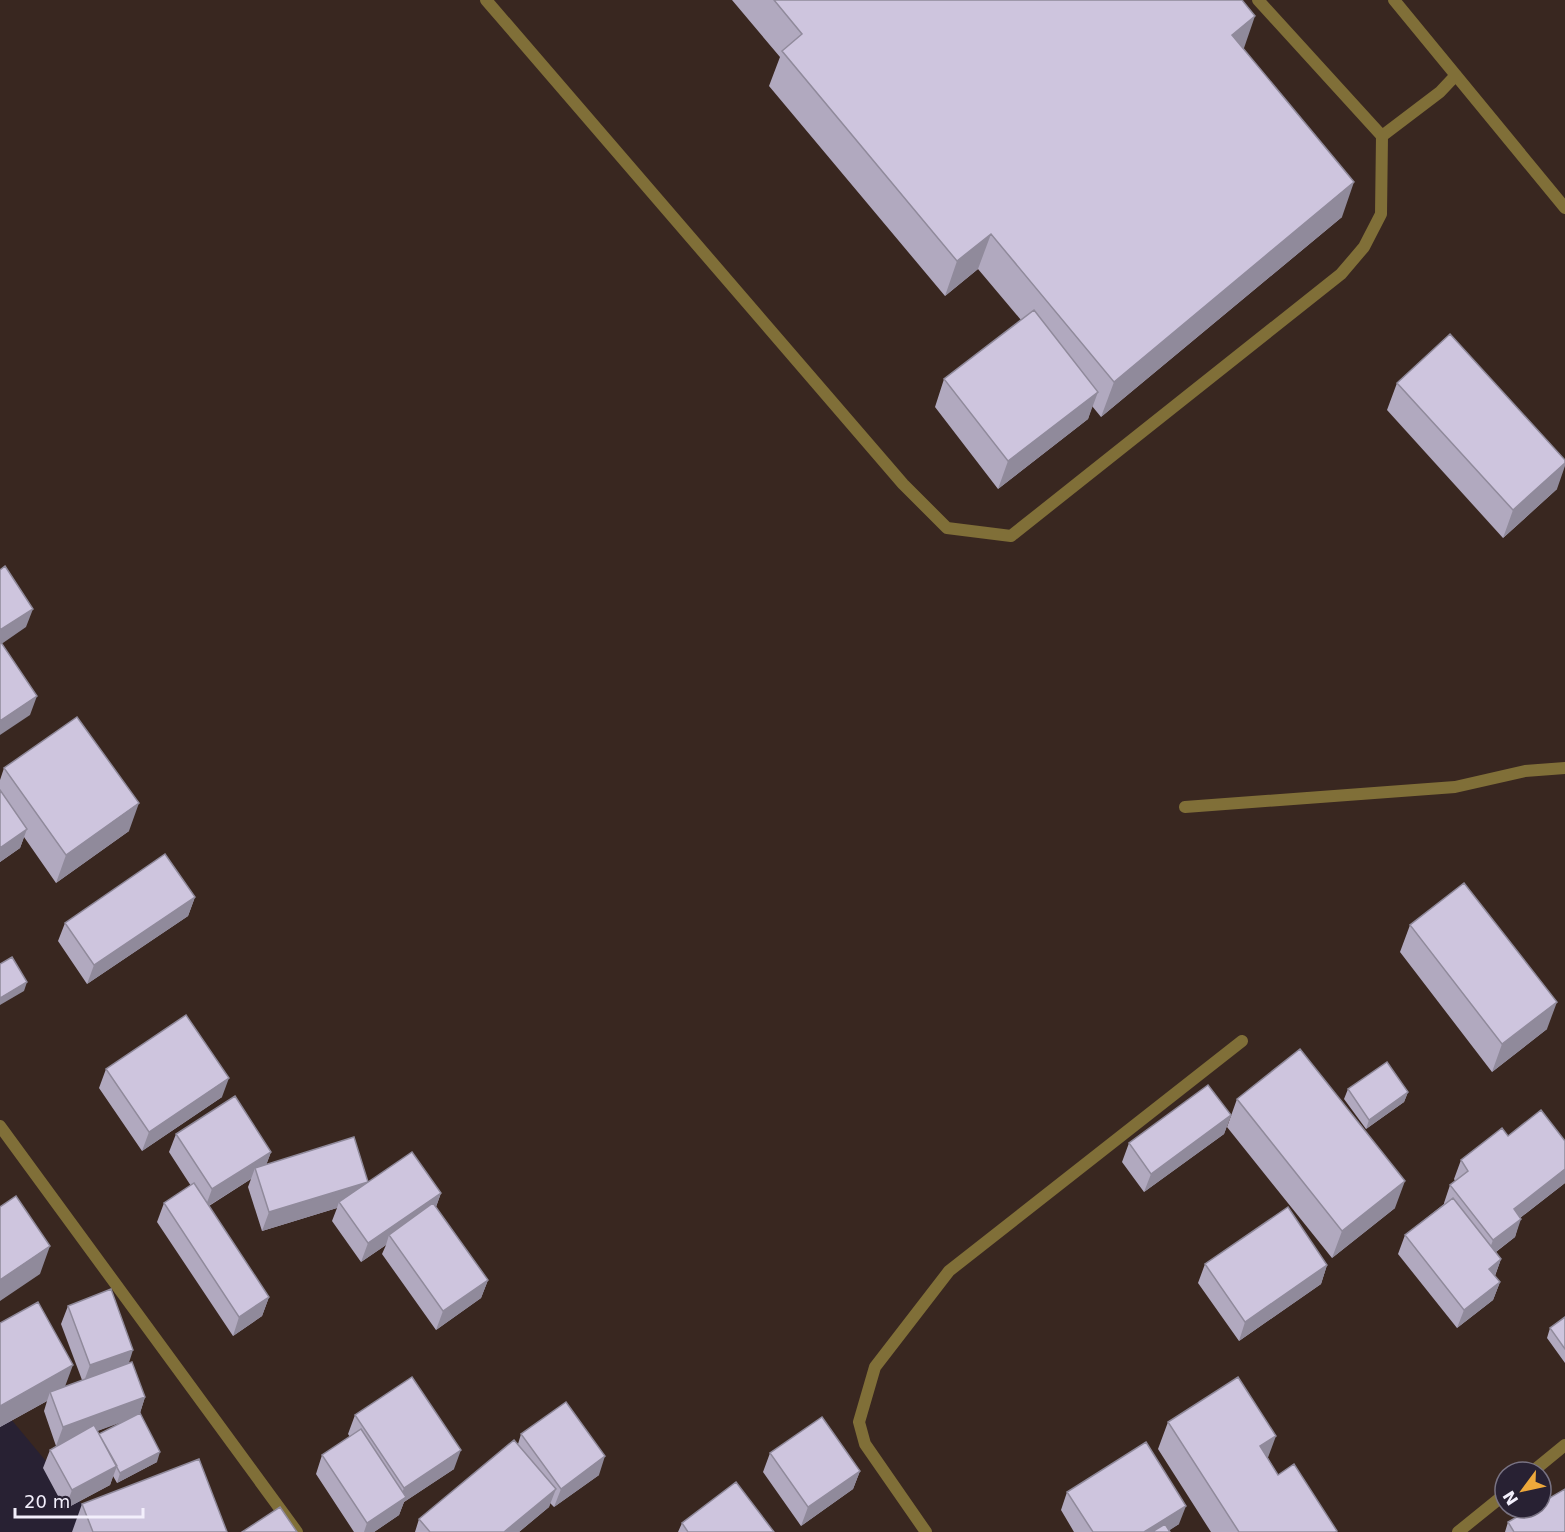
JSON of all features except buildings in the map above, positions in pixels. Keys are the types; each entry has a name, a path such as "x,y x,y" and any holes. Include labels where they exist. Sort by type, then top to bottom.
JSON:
{"street":[{"path":"486,0 895,475 947,528 1011,536 1341,274 1364,247 1381,214 1382,136 1258,0"},
{"path":"1394,0 1565,208"},
{"path":"1382,136 1440,92 1456,75"},
{"path":"1185,807 1455,788 1525,771 1565,768"},
{"path":"926,1532 865,1444 859,1422 875,1367 949,1271 1242,1041"},
{"path":"0,1126 297,1532"},
{"path":"1547,1460 1565,1445"},
{"path":"1458,1532 1493,1504"}],"shaded area":[{"path":"0,0 1565,0 1565,1532 105,1532 0,1406"}]}
